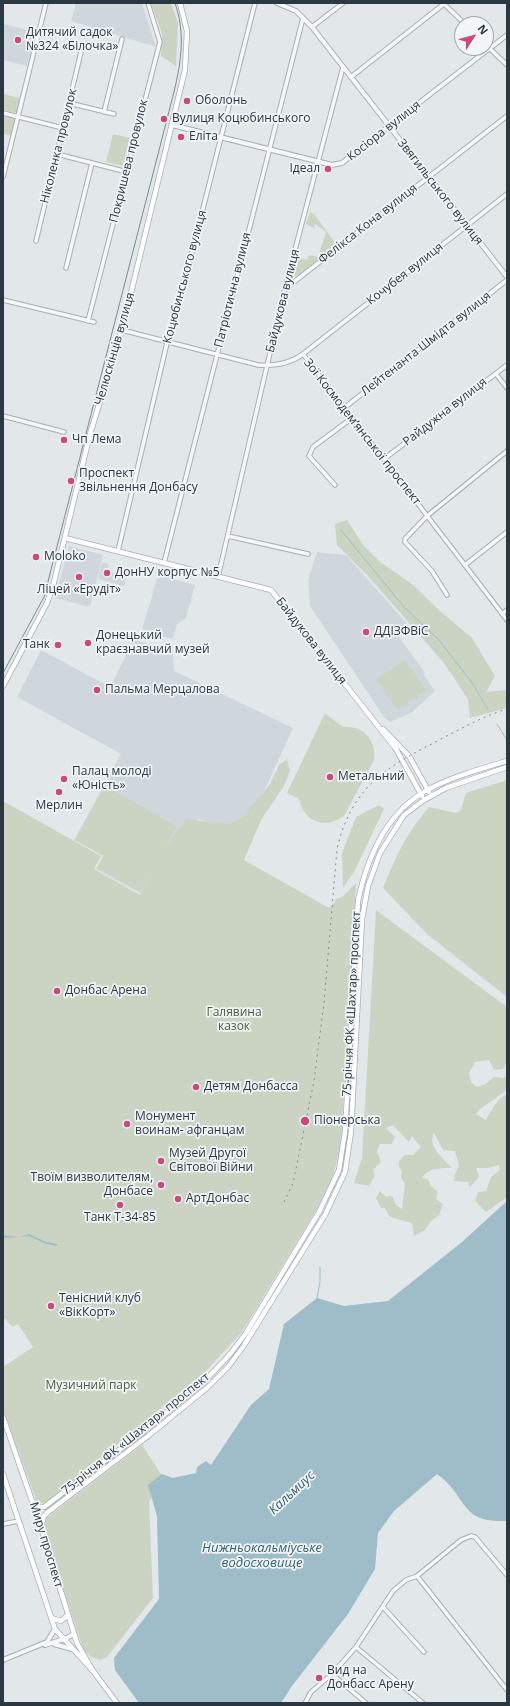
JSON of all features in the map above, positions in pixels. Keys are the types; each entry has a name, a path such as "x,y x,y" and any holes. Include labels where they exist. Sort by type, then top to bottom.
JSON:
{"main road":[{"name":"Челюскінців вулиця","path":"3,686 47,603 90,434 122,330 185,70 188,49 187,31 180,3"},
{"name":"Байдукова вулиця","path":"64,538 271,590 369,715"},
{"path":"369,715 409,756 431,795"},
{"path":"369,715 402,757 424,800"},
{"name":"75-річчя ФК «Шахтар» проспект","path":"33,1502 36,1507 44,1507 94,1470 204,1382 223,1363 238,1344 306,1235 335,1180 342,1157 345,1132 356,919 361,884 374,850 382,835 401,810 421,794 467,774 507,761"},
{"name":"75-річчя ФК «Шахтар» проспект","path":"41,1527 44,1516 48,1512 148,1436 208,1387 228,1367 244,1347 312,1238 341,1182 348,1158 351,1132 362,919 368,886 380,853 388,838 404,815 431,795 507,767"},
{"name":"Миру проспект","path":"3,1417 33,1502 77,1643 94,1672 117,1703"},
{"name":"Миру проспект","path":"3,1474 55,1629 63,1640 94,1672"},
{"path":"51,1618 61,1621 68,1615"}],"street":[{"path":"3,178 46,3"},
{"name":"Покришева провулок","path":"88,321 160,42 148,3"},
{"name":"Коцюбинського вулиця","path":"118,551 168,343 256,3"},
{"name":"Звягильського вулиця","path":"277,3 288,7 303,18 312,28 507,277"},
{"path":"312,28 343,3"},
{"path":"351,77 444,3 457,16"},
{"name":"Патріотична вулиця","path":"164,563 303,18"},
{"name":"Косіора вулиця","path":"494,45 507,36"},
{"path":"104,112 122,39"},
{"name":"Ніколенка провулок","path":"36,241 81,52"},
{"path":"494,52 507,65"},
{"name":"Косіора вулиця","path":"172,125 269,148 332,165 342,163 480,56"},
{"name":"Байдукова вулиця","path":"218,577 286,284 343,67"},
{"path":"69,103 114,114"},
{"path":"3,113 63,128"},
{"name":"Фелікса Кона вулиця","path":"286,284 290,285 507,116"},
{"path":"57,154 126,172"},
{"path":"66,268 92,163"},
{"name":"Кочубея вулиця","path":"303,354 507,194"},
{"name":"Лейтенанта Шмідта вулиця","path":"344,408 507,280"},
{"path":"3,300 94,322"},
{"name":"Зої Космодем’янської проспект","path":"122,330 217,356 268,366 287,363 303,354 507,620"},
{"name":"Райдужна вулиця","path":"384,460 507,365"},
{"path":"496,374 507,388"},
{"path":"3,416 64,432"},
{"path":"335,485 309,456 314,447 352,418"},
{"path":"447,595 432,571 405,542 407,536 427,516 507,451"},
{"path":"465,565 507,532"},
{"path":"228,536 308,554"},
{"path":"502,614 507,610"},
{"path":"3,1524 19,1521"},
{"path":"305,1703 311,1692 332,1674 356,1647 398,1587 406,1580 418,1576 461,1540 471,1536 475,1537 507,1575"},
{"path":"418,1576 507,1690"},
{"path":"383,1607 424,1652"},
{"path":"39,1646 49,1640 55,1629"},
{"path":"3,1660 39,1646 63,1640 74,1634"},
{"path":"52,1643 72,1649"},
{"path":"356,1647 424,1703"},
{"path":"332,1674 366,1703"}],"shaded area":[{"path":"76,3 142,3 156,47 71,21"},
{"name":"Дитячий садок №324 «Білочка»","path":"3,24 36,32 27,66 3,60"},
{"name":"Ліцей «Ерудіт»","path":"69,546 103,555 90,607 55,598"},
{"name":"ДДІЗФВіС","path":"317,552 346,555 410,627 399,637 425,673 424,675 435,691 411,713 390,722 384,717 310,606 308,580"},
{"name":"ДонНУ корпус №5","path":"102,562 109,564 107,571 120,574 122,568 129,569 124,586 98,579"},
{"path":"158,575 195,585 186,618 177,624 173,639 142,630"},
{"path":"134,639 173,654 174,671 293,728 260,800 234,828 198,819 154,901 96,869 103,856 74,840 121,754 17,697 41,650 110,687"}],"green space":[{"path":"151,3 171,3 178,23 176,66 161,56 162,34"},
{"path":"3,94 20,98 17,113 3,110"},
{"path":"3,115 15,118 11,136 3,134"},
{"path":"113,134 130,138 123,166 106,162"},
{"path":"310,212 314,214 336,244 302,273 295,276 293,273 297,257 307,260 309,255 318,257 326,232 315,224 314,228 306,224"},
{"path":"347,520 363,545 380,562 412,584 440,611 472,638 495,676 486,692 505,690 507,693 507,708 470,718 468,699 444,663 367,575 337,545 335,524"},
{"path":"405,660 426,690 397,710 376,679"},
{"name":"Метальний","path":"325,713 343,727 357,728 367,735 373,746 374,760 344,816 337,820 323,823 310,818 305,813 299,799 287,793"},
{"path":"287,759 290,771 284,786 262,818 244,860 329,908 336,899 342,897 356,883 341,1142 331,1186 242,1332 207,1370 66,1487 46,1502 40,1504 37,1502 3,1410 3,1367 33,1347 18,1324 12,1327 6,1319 3,1320 3,801 101,856 94,869 140,895 151,873 140,892 97,868 104,856 75,840 105,786 177,826 165,848 186,819 228,824 241,819 270,784 279,765"},
{"path":"507,780 507,997 427,934 383,888 402,846 429,807 456,813 461,810 466,793"},
{"path":"379,805 384,809 354,872 343,888 342,853 356,817"},
{"path":"376,910 507,1007 507,1062 503,1069 494,1070 489,1060 475,1062 469,1073 471,1082 477,1087 486,1084 494,1077 503,1078 507,1076 507,1090 480,1109 476,1114 486,1120 497,1102 507,1094 507,1197 486,1212 475,1201 478,1192 486,1191 491,1177 500,1170 499,1165 488,1168 476,1168 479,1177 470,1187 468,1182 454,1181 455,1174 459,1166 455,1151 443,1150 434,1133 432,1138 437,1152 452,1168 431,1170 422,1178 428,1179 431,1186 438,1192 436,1199 443,1204 439,1215 430,1222 425,1230 414,1236 412,1223 390,1217 385,1208 381,1208 376,1198 380,1191 386,1197 392,1196 396,1205 402,1209 405,1184 401,1178 402,1172 399,1167 399,1161 405,1155 413,1155 421,1147 412,1136 409,1142 393,1125 386,1128 395,1137 392,1144 380,1144 377,1151 381,1162 373,1170 375,1175 369,1186 354,1183 362,1158"},
{"path":"142,1445 163,1477 149,1502 153,1598 107,1657 100,1660 91,1657 83,1649 56,1567 44,1522 45,1519"}],"water":[{"name":"Нижньокальміуське водосховище","path":"507,1201 507,1521 480,1518 472,1513 455,1491 437,1474 394,1511 378,1533 375,1569 348,1614 292,1686 281,1703 139,1703 115,1670 114,1658 159,1599 157,1516 148,1485 162,1474 173,1478 196,1473 197,1467 206,1461 211,1465 251,1405 269,1389 284,1324 317,1298 344,1306 388,1301 462,1242"},
{"path":"29,1234 46,1242 57,1244 58,1246 46,1244 29,1236 19,1237"},
{"path":"3,1235 17,1237 3,1238"}],"waterway":[{"path":"340,529 404,607 439,640 472,683 488,709"},
{"path":"497,724 507,740"},
{"path":"317,1298 320,1282 320,1267"}],"tram line":[{"path":"3,673 44,597 177,81 181,50 181,34 175,3"}],"railway":[{"path":"284,1202 293,1183 314,1081 324,1003 337,849 352,808 375,780 390,768 466,726 507,709"}],"place":[{"name":"Дитячий садок №324 «Білочка»","path":"18,40"},
{"name":"Оболонь","path":"187,101"},
{"name":"Вулиця Коцюбинського","path":"164,119"},
{"name":"Еліта","path":"181,137"},
{"name":"Ідеал","path":"328,169"},
{"name":"Чп Лема","path":"64,440"},
{"name":"Проспект Звільнення Донбасу","path":"71,481"},
{"name":"Moloko","path":"36,557"},
{"name":"ДонНУ корпус №5","path":"107,573"},
{"name":"Ліцей «Ерудіт»","path":"79,577"},
{"name":"ДДІЗФВіС","path":"366,632"},
{"name":"Донецький краєзнавчий музей","path":"88,643"},
{"name":"Танк","path":"58,645"},
{"name":"Пальма Мерцалова","path":"97,690"},
{"name":"Метальний","path":"330,777"},
{"name":"Палац молоді «Юність»","path":"64,779"},
{"name":"Мерлин","path":"59,792"},
{"name":"Донбас Арена","path":"57,991"},
{"name":"Детям Донбасса","path":"196,1087"},
{"name":"Піонерська","path":"305,1121"},
{"name":"Монумент воинам- афганцам","path":"127,1124"},
{"name":"Музей Другої Світової Війни","path":"161,1161"},
{"name":"Твоїм визволителям, Донбасе","path":"161,1185"},
{"name":"АртДонбас","path":"178,1199"},
{"name":"Танк Т-34-85","path":"120,1205"},
{"name":"Тенісний клуб «ВікКорт»","path":"51,1306"},
{"name":"Вид на Донбасс Арену","path":"319,1678"}],"park label":[{"name":"Галявина казок","path":"234,1020"},
{"name":"Музичний парк","path":"91,1386"}],"water label":[{"name":"Кальмиус","path":"292,1493"}]}
